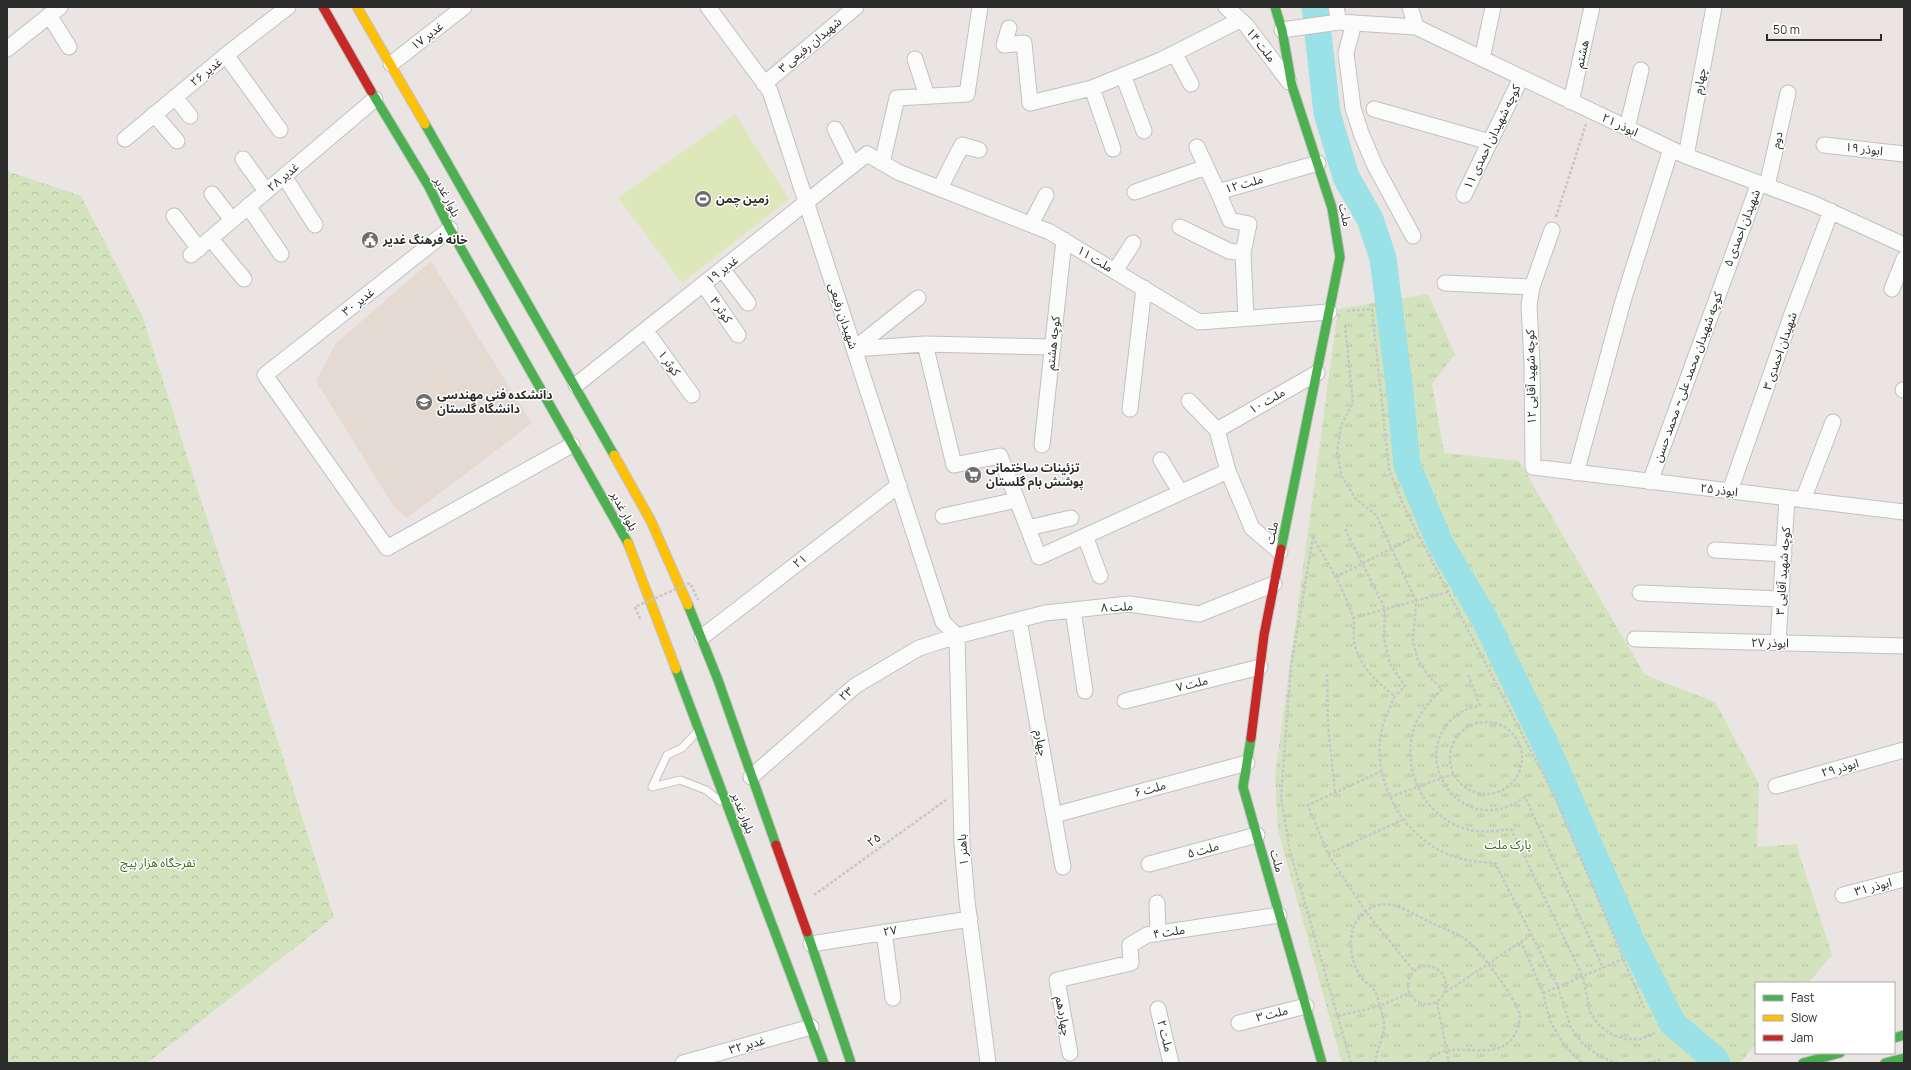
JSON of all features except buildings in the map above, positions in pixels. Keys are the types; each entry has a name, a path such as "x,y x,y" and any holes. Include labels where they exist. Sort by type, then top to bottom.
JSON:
{"main road":[{"name":"بلوار غدیر","path":"323,7 375,99 429,187 450,229 595,483 630,548 824,1063"},
{"name":"بلوار غدیر","path":"357,7 576,385 651,521 702,637 798,906 851,1063"},
{"name":"ملت","path":"1275,7 1282,30 1292,86 1332,208 1340,257 1337,312 1317,372 1280,552 1264,635 1243,786 1322,1063"},
{"path":"1803,1063 1836,1054"},
{"path":"1885,1063 1904,1058"}],"street":[{"name":"۲۶ غدیر","path":"125,138 226,55 288,7"},
{"name":"۱۷ غدیر","path":"391,64 464,7"},
{"name":"شهیدان رفیعی","path":"708,7 770,91 943,622 957,636"},
{"name":"۳ شهیدان رفیعی","path":"764,84 856,7"},
{"path":"882,163 897,98 967,94 980,7"},
{"name":"۱۴ ملت","path":"1226,7 1240,20 1292,86"},
{"path":"1336,7 1342,23 1353,108 1360,133 1375,166 1413,236"},
{"path":"1410,7 1416,27"},
{"path":"1482,59 1493,7"},
{"name":"هشتم","path":"1571,102 1592,7"},
{"name":"چهارم","path":"1686,156 1714,7"},
{"path":"7,49 55,11 69,47"},
{"path":"1009,28 1004,45 1024,43 1030,103 1092,88 1175,54 1240,20"},
{"name":"۲۱ ابوذر","path":"1282,30 1342,23 1416,27 1686,156 1831,211 1904,245"},
{"path":"1175,54 1191,84"},
{"path":"226,55 280,130"},
{"path":"916,59 927,96"},
{"path":"1627,128 1641,70"},
{"path":"1123,75 1144,131"},
{"name":"کوچه شهیدان احمدی ۱۱","path":"1464,195 1521,78"},
{"path":"1092,88 1112,149"},
{"name":"دوم","path":"1763,185 1788,93"},
{"path":"175,97 190,116"},
{"name":"۲۸ غدیر","path":"174,216 195,252 375,99"},
{"path":"1374,109 1490,142"},
{"path":"154,114 177,141"},
{"path":"835,129 853,165"},
{"path":"940,188 962,145 980,150"},
{"name":"ابوذر ۱۹","path":"1824,145 1904,154"},
{"name":"۱۲ ملت","path":"1197,147 1218,192 1318,163"},
{"path":"1576,473 1623,300 1671,149"},
{"name":"۱۹ غدیر","path":"576,385 723,270 867,154"},
{"name":"۱۱ ملت","path":"867,154 898,172 1050,232 1198,322 1337,312"},
{"path":"243,159 266,191"},
{"path":"1134,192 1206,167"},
{"path":"284,176 315,225"},
{"name":"شهیدان احمدی ۵","path":"1725,273 1763,185"},
{"path":"1218,192 1230,220 1249,224 1243,253 1246,318"},
{"path":"212,194 232,220"},
{"path":"1031,224 1046,195"},
{"path":"248,206 281,254"},
{"name":"شهیدان احمدی ۳","path":"1730,491 1792,314 1831,211"},
{"path":"1180,227 1229,251 1243,253"},
{"name":"غدیر ۳۰","path":"450,229 265,375 388,548 572,445"},
{"name":"کوچه شهید آقایی ۱۲","path":"1533,467 1532,363 1529,305 1532,287 1552,230"},
{"path":"211,239 244,280"},
{"name":"کوچه هشتم","path":"1042,445 1064,240"},
{"path":"1115,271 1133,243"},
{"path":"1892,289 1904,260"},
{"path":"723,270 748,303"},
{"name":"کوچه شهیدان محمد علی~ محمد حسن","path":"1650,482 1725,273"},
{"path":"1444,283 1532,287"},
{"name":"۳ کوثر","path":"704,285 738,335"},
{"path":"1130,409 1144,288"},
{"path":"854,349 918,298"},
{"name":"۱ کوثر","path":"646,331 692,395"},
{"path":"854,349 926,344 1053,347"},
{"path":"926,344 954,465 1000,456 1039,557 1228,471"},
{"name":"ملت ۱۰","path":"1217,430 1317,372"},
{"path":"1189,401 1217,430 1228,471 1252,528 1280,552"},
{"path":"1803,500 1833,422"},
{"path":"1161,460 1180,492"},
{"name":"ابوذر ۲۵","path":"1533,467 1904,512"},
{"name":"۲۱","path":"702,637 899,485"},
{"name":"کوچه شهید آقایی ۳","path":"1778,643 1788,498"},
{"path":"943,516 1017,500"},
{"path":"1028,528 1071,518"},
{"path":"1085,536 1100,576"},
{"path":"1715,550 1784,554"},
{"name":"۸ ملت","path":"957,636 1045,613 1129,604 1198,614 1274,584"},
{"path":"1640,593 1781,599"},
{"path":"1073,610 1085,691"},
{"name":"چهارم","path":"1019,620 1063,867"},
{"name":"۲۳","path":"751,777 855,686 919,648 957,636"},
{"name":"باهنر ۱","path":"957,636 962,843 988,1063"},
{"name":"ابوذر ۲۷","path":"1635,639 1904,646"},
{"name":"۷ ملت","path":"1125,701 1260,667"},
{"name":"ابوذر ۲۹","path":"1776,786 1904,750"},
{"name":"۶ ملت","path":"1054,815 1247,763"},
{"name":"۵ ملت","path":"1149,864 1257,835"},
{"name":"ابوذر ۳۱","path":"1843,895 1904,879"},
{"path":"1157,903 1158,934"},
{"name":"۴ ملت","path":"1057,980 1131,963 1130,945 1147,935 1279,915"},
{"name":"۲۷","path":"811,944 970,919"},
{"path":"884,932 893,998"},
{"name":"چهاردهم","path":"1057,980 1070,1053"},
{"name":"۳ ملت","path":"1239,1023 1306,1006"},
{"name":"۲ ملت","path":"1158,1009 1171,1063"},
{"name":"۳۲ غدیر","path":"683,1063 811,1027"}],"lane":[{"path":"699,730 682,748 667,755 652,786 680,780 706,790 729,809"}],"path":[{"path":"1552,230 1590,111"},
{"path":"1337,312 1372,309 1389,470 1418,534 1556,800 1644,1008"},
{"path":"1345,319 1353,403 1341,426 1337,452 1342,477 1356,499 1376,515 1416,601 1413,641 1418,660 1428,676 1442,689 1425,707 1414,728 1410,753 1413,777 1424,799 1441,816 1463,828 1487,832 1511,829 1583,977 1590,1012 1599,1025 1611,1034 1625,1039 1640,1039 1655,1034"},
{"path":"1346,529 1385,609 1384,638 1390,664 1405,686 1395,696 1382,728 1380,761 1390,797 1402,820 1431,846 1462,859 1495,863 1558,987 1572,1028 1584,1045 1601,1057 1617,1063"},
{"path":"1336,577 1418,534"},
{"path":"1351,1063 1290,851 1281,797 1291,666 1314,538 1336,577 1353,618 1354,642 1362,664 1376,682 1395,696"},
{"path":"640,619 636,607 690,584 698,600"},
{"path":"1353,618 1448,592"},
{"path":"1327,674 1328,725 1336,792"},
{"path":"1468,675 1480,705 1463,711 1449,722 1440,737 1436,754 1438,772 1446,788 1458,801 1474,809 1492,810 1504,808 1525,797 1603,968"},
{"path":"1484,721 1498,723 1511,731 1520,742 1523,756 1521,770 1514,782 1502,791 1488,794 1474,792 1462,785 1453,774 1450,760 1452,746 1459,733 1471,725 1484,721"},
{"path":"1520,742 1525,739"},
{"path":"1382,771 1308,804 1328,854 1366,912 1414,971"},
{"path":"1390,797 1453,774"},
{"name":"۲۵","path":"798,906 961,789"},
{"path":"1328,854 1402,820"},
{"path":"1375,1063 1385,1024 1374,990 1360,977 1351,952 1350,940 1353,928 1359,918 1366,912 1380,905 1392,904 1403,908 1431,923 1449,929 1469,942 1502,982 1520,1012 1519,1023 1515,1034 1508,1043 1498,1049 1482,1051 1447,1050 1437,1054 1427,1063"},
{"path":"1446,992 1445,977 1441,971 1434,967 1427,966 1414,971 1408,982 1409,993 1414,1000 1421,1004 1429,1005 1437,1002 1446,992 1531,935"},
{"path":"1521,941 1543,993 1550,1021 1564,1045 1582,1063"},
{"path":"1543,993 1623,959"},
{"path":"1338,1016 1380,1006 1409,993"},
{"path":"1437,1002 1449,1063"},
{"path":"1648,1063 1662,1059"},
{"path":"1723,1063 1728,1061"}],"shaded area":[{"name":"دانشکده فنی مهندسی دانشگاه گلستان","path":"431,261 532,423 407,518 394,507 316,381 336,343"}],"green space":[{"name":"زمین چمن","path":"735,114 789,199 682,283 618,198"},
{"name":"تفرجگاه هزار پیچ","path":"7,171 81,196 142,315 334,917 147,1063 7,1063"},
{"name":"پارک ملت","path":"1428,294 1455,354 1432,384 1444,453 1519,461 1645,675 1715,702 1759,784 1757,847 1796,844 1832,955 1809,982 1755,982 1755,1045 1742,1061 1735,1063 1342,1063 1278,830 1275,776 1338,309"}],"waterway":[{"path":"1315,7 1327,113 1346,177 1370,219 1383,258 1400,393 1407,465 1440,543 1484,618 1547,748 1629,936 1673,1024 1715,1059 1717,1063"}],"traffic: fast":[{"path":"1275,7 1282,30 1292,86 1332,208 1340,257 1281,549"},
{"path":"371,91 429,187 450,229 628,543"},
{"path":"425,124 614,455"},
{"path":"688,605 718,680 776,845"},
{"path":"676,669 824,1063"},
{"path":"1251,738 1243,787 1322,1063"},
{"path":"807,932 851,1063"},
{"path":"1895,1038 1904,1035"},
{"path":"1803,1063 1836,1054"},
{"path":"1885,1063 1904,1058"}],"traffic: slow":[{"path":"357,7 425,124"},
{"path":"614,455 651,521 688,605"},
{"path":"628,543 676,669"}],"traffic: jam":[{"path":"323,7 371,91"},
{"path":"1251,738 1264,635 1281,549"},
{"path":"776,845 807,932"}],"place":[{"name":"زمین چمن","path":"703,199"},
{"name":"خانه فرهنگ غدیر","path":"370,240"},
{"name":"دانشکده فنی مهندسی دانشگاه گلستان","path":"424,402"},
{"name":"تزئینات ساختمانی پوشش بام گلستان","path":"973,475"}]}
